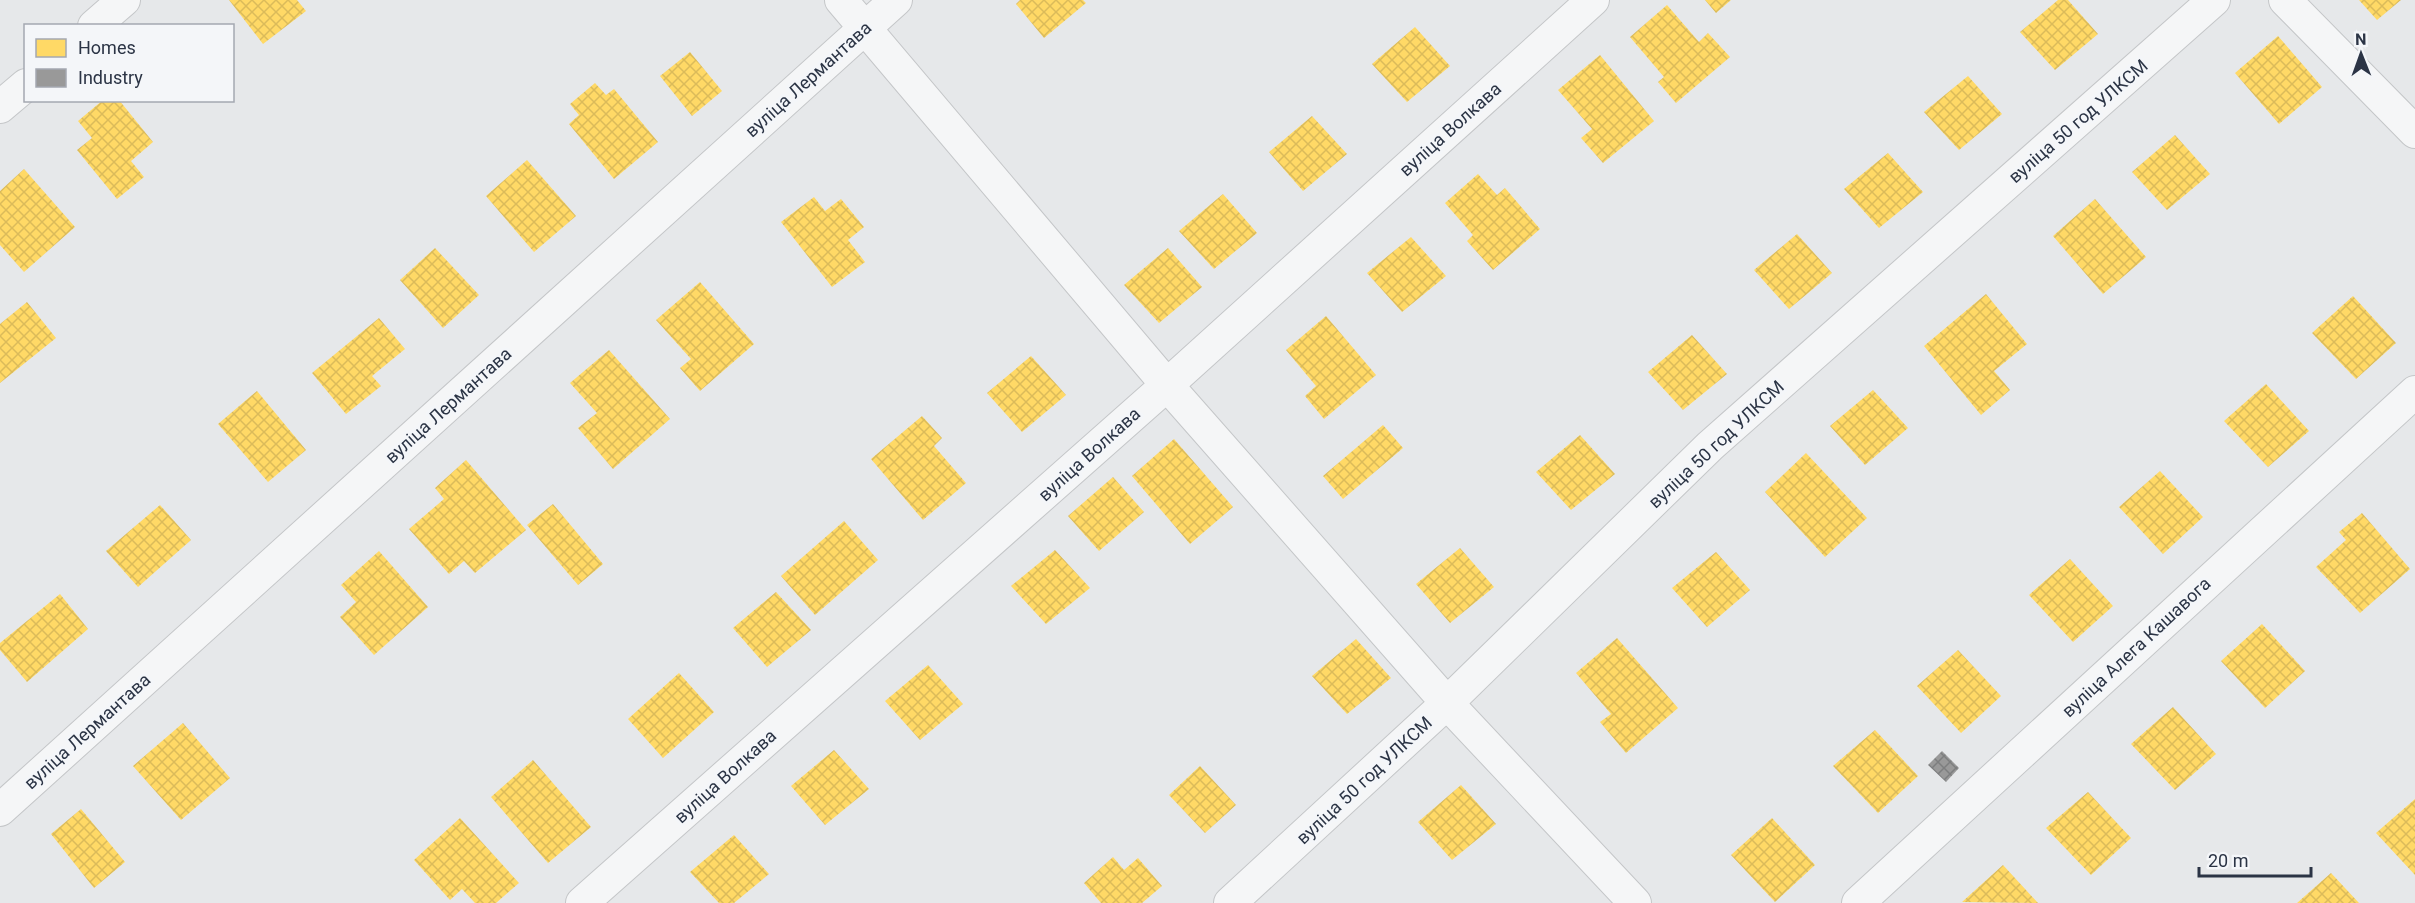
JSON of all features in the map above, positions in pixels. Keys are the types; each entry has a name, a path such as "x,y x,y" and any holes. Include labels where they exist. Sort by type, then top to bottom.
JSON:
{"street":[{"path":"96,24 124,0"},
{"path":"841,0 1167,385 1447,703 1635,903"},
{"name":"вуліца Лермантава","path":"0,810 896,0"},
{"name":"вуліца Волкава","path":"582,903 1167,385 1593,0"},
{"name":"вуліца 50 год УЛКСМ","path":"1230,903 1447,703 1710,446 2214,0"},
{"path":"2285,0 2415,132"},
{"path":"0,106 24,87"},
{"name":"вуліца Алега Кашавога","path":"1858,903 2415,392"}],"building: Homes":[{"path":"229,0 297,0 306,11 263,44"},
{"path":"1020,0 1083,0 1086,3 1044,38 1016,4"},
{"path":"1705,0 1731,0 1716,13"},
{"path":"2058,0 2068,0 2098,34 2055,70 2020,32"},
{"path":"2359,0 2401,0 2377,20"},
{"path":"1667,5 1699,42 1708,33 1730,57 1676,103 1658,82 1664,77 1630,37"},
{"path":"1415,27 1450,66 1407,102 1372,64"},
{"path":"2278,36 2322,87 2279,124 2235,73"},
{"path":"690,52 722,91 692,116 660,76"},
{"path":"1600,55 1654,121 1603,163 1581,138 1592,129 1558,90"},
{"path":"1968,76 2002,114 1959,150 1924,112"},
{"path":"595,83 606,95 614,89 658,142 614,179 569,124 579,115 570,104"},
{"path":"101,102 121,102 153,142 131,161 144,177 117,199 77,150 92,138 78,121"},
{"path":"1312,116 1347,154 1303,191 1269,152"},
{"path":"2175,135 2210,174 2167,210 2132,172"},
{"path":"1888,153 1923,192 1879,228 1844,189"},
{"path":"527,160 576,216 534,252 486,196"},
{"path":"24,169 75,227 24,272 0,245 0,191"},
{"path":"1478,174 1497,195 1505,188 1540,229 1493,270 1467,241 1473,235 1445,203"},
{"path":"1223,194 1257,233 1214,269 1179,231"},
{"path":"814,197 825,211 841,199 864,227 848,240 865,262 832,287 781,222"},
{"path":"2095,199 2146,257 2103,294 2053,236"},
{"path":"1797,234 1832,273 1789,309 1754,270"},
{"path":"1411,237 1446,276 1402,312 1367,273"},
{"path":"435,248 479,295 443,328 400,280"},
{"path":"1168,248 1202,287 1159,323 1124,285"},
{"path":"700,282 754,344 700,391 680,368 691,359 656,320"},
{"path":"1986,294 2027,344 1994,371 2010,390 1981,415 1924,346"},
{"path":"2353,296 2396,343 2356,379 2312,333"},
{"path":"27,302 56,338 0,383 0,324"},
{"path":"1326,316 1376,375 1324,419 1305,396 1316,386 1286,350"},
{"path":"379,318 405,349 372,376 381,386 346,414 312,373"},
{"path":"1692,335 1727,374 1683,410 1648,372"},
{"path":"609,350 670,419 613,469 578,428 597,413 570,383"},
{"path":"1031,356 1066,395 1022,432 987,393"},
{"path":"2266,384 2309,431 2268,467 2224,421"},
{"path":"1873,390 1908,428 1865,465 1830,426"},
{"path":"257,391 306,450 268,482 218,424"},
{"path":"922,416 942,438 934,446 966,483 923,520 871,459"},
{"path":"1383,425 1403,448 1343,499 1323,476"},
{"path":"1580,435 1615,474 1571,510 1536,472"},
{"path":"1174,439 1233,507 1190,544 1132,476"},
{"path":"1806,453 1867,518 1825,557 1765,492"},
{"path":"466,460 526,530 475,573 464,561 449,574 409,529 444,499 435,488"},
{"path":"2160,471 2203,517 2163,554 2119,507"},
{"path":"1113,477 1144,512 1099,551 1068,516"},
{"path":"553,504 603,564 578,585 527,525"},
{"path":"160,505 191,540 138,587 106,551"},
{"path":"2362,513 2410,569 2360,613 2316,567 2346,540 2339,532"},
{"path":"844,521 878,560 815,615 781,576"},
{"path":"1460,548 1494,587 1450,623 1416,584"},
{"path":"1055,550 1090,588 1046,624 1011,586"},
{"path":"379,551 428,607 374,655 340,617 356,602 341,585"},
{"path":"1716,552 1750,590 1707,627 1672,588"},
{"path":"2070,559 2113,606 2073,642 2029,595"},
{"path":"776,592 811,630 767,667 733,628"},
{"path":"60,594 88,629 27,682 0,650 0,643"},
{"path":"2262,624 2305,671 2265,708 2221,661"},
{"path":"1617,638 1678,708 1626,753 1600,722 1611,714 1576,673"},
{"path":"1356,639 1391,678 1347,714 1312,676"},
{"path":"1958,650 2001,696 1961,733 1917,686"},
{"path":"928,665 963,704 920,740 885,701"},
{"path":"679,673 714,712 663,758 628,719"},
{"path":"2173,707 2216,754 2175,790 2131,744"},
{"path":"183,723 230,778 181,820 133,766"},
{"path":"1875,730 1918,776 1878,813 1833,766"},
{"path":"834,750 869,789 825,825 791,786"},
{"path":"533,760 591,827 548,863 491,797"},
{"path":"1200,766 1236,805 1205,833 1169,795"},
{"path":"1461,785 1496,824 1452,860 1418,822"},
{"path":"2088,792 2131,838 2091,875 2046,828"},
{"path":"2415,799 2415,875 2376,833"},
{"path":"81,809 125,862 94,888 51,834"},
{"path":"460,818 519,883 496,903 475,903 462,889 450,900 414,860"},
{"path":"1772,818 1815,865 1775,902 1731,855"},
{"path":"734,835 769,874 734,903 719,903 690,872"},
{"path":"1113,857 1124,870 1138,858 1162,886 1142,903 1101,903 1084,883"},
{"path":"2003,865 2038,903 1962,902"},
{"path":"2331,873 2359,903 2297,903"}],"building: Industry":[{"path":"1942,751 1959,768 1946,782 1928,765"}]}
